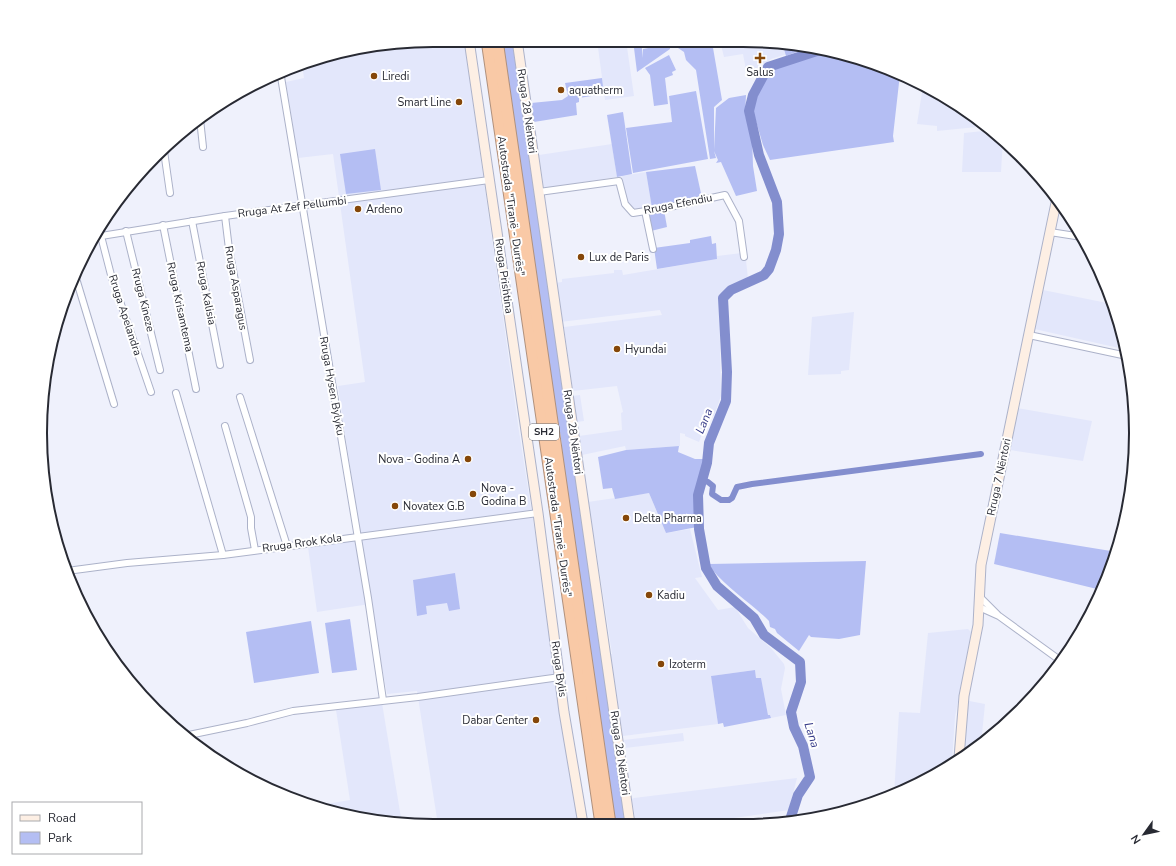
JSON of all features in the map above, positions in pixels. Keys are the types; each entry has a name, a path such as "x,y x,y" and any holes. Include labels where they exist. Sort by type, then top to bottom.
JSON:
{"highway":[{"name":"Autostrada \"Tiranë - Durrës\"","path":"488,47 600,819"},
{"name":"Autostrada \"Tiranë - Durrës\"","path":"498,47 609,819"}],"main road":[{"name":"Rruga Prishtina","path":"470,47 538,513"},
{"name":"Rruga 28 Nëntori","path":"518,47 629,819"},
{"name":"Rruga 7 Nëntori","path":"959,752 964,696 978,625 981,565 1056,207"},
{"name":"Rruga Bylis","path":"538,513 564,712 582,819"}],"street":[{"name":"Rruga Hysen Bylyku","path":"281,78 383,700"},
{"path":"201,125 203,147"},
{"path":"165,156 170,193"},
{"name":"Rruga At Zef Pellumbi","path":"102,235 225,216 489,180"},
{"name":"Rruga Efendiu","path":"539,192 619,181 626,207 632,213 725,195 740,221 744,258"},
{"path":"645,211 653,249"},
{"name":"Rruga Asparagus","path":"225,216 230,256 250,360"},
{"name":"Rruga Kalisia","path":"192,221 220,364"},
{"name":"Rruga Krisamtema","path":"163,225 196,389"},
{"name":"Rruga Kineze","path":"126,231 160,370"},
{"path":"1050,232 1074,236"},
{"name":"Rruga Apelandra","path":"99,240 151,392"},
{"path":"77,282 114,404"},
{"path":"1029,336 1121,355"},
{"path":"176,393 224,555"},
{"path":"240,397 287,546"},
{"path":"225,426 251,517 251,528 255,550"},
{"name":"Rruga Rrok Kola","path":"72,570 127,563 224,555 538,513"},
{"path":"980,597 999,616 1056,658"},
{"path":"979,607 999,616"},
{"path":"192,734 247,723 293,711 560,677"}],"shaded area":[{"path":"465,47 519,431 545,597 555,680 577,819 437,819 417,691 387,694 370,604 317,612 307,540 360,533 338,386 365,382 333,154 298,158 286,82 304,78 303,69 358,54 408,48"},
{"path":"598,47 627,47 634,96 605,100"},
{"name":"Salus","path":"722,47 768,48 798,51 771,59 751,75 747,75 743,54 724,57"},
{"path":"922,91 957,112 978,127 937,131 937,126 917,124"},
{"path":"983,131 1002,147 1001,172 962,172 964,133"},
{"path":"612,144 617,177 544,188 539,155"},
{"path":"646,172 652,208 629,208 625,196 622,176"},
{"path":"742,253 742,260 746,260 748,279 733,285 727,291 719,294 721,396 714,416 709,415 699,442 685,436 685,434 680,433 680,446 626,450 625,446 582,455 579,436 622,430 621,413 623,412 617,386 573,391 564,327 662,315 660,310 560,322 555,283 562,282 562,279 614,273 614,270 622,270 623,275 717,259 717,256"},
{"path":"1038,289 1107,303 1119,347 1119,348 1030,328"},
{"path":"854,312 849,370 841,371 841,374 808,375 812,317"},
{"path":"580,395 584,421 577,422 572,396"},
{"path":"1017,408 1092,421 1083,461 1010,450"},
{"path":"649,493 666,533 690,529 702,577 695,578 718,610 735,607 748,628 771,648 784,664 785,668 781,689 786,715 771,718 770,715 768,715 761,678 756,678 755,670 711,676 718,724 623,736 610,654 612,654 588,502"},
{"path":"968,629 971,632 955,717 952,757 894,788 899,712 920,713 928,633"},
{"path":"964,700 985,704 982,736 959,752"},
{"path":"382,703 401,817 358,812 326,804 350,800 336,710"},
{"path":"683,733 684,741 625,748 624,740"},
{"path":"797,778 789,810 734,819 635,819 632,799"}],"green space":[{"path":"501,47 513,47 625,819 613,819 561,459 561,438 555,418"},
{"path":"634,47 642,47 643,58 643,49 654,47 670,47 670,49 637,72"},
{"path":"713,47 722,100 714,107 714,150 716,108 729,98 746,95 745,115 752,135 753,166 757,191 736,196 721,162 716,163 718,160 714,151 716,158 710,159 696,70 686,60 684,52 678,48"},
{"path":"784,49 799,51 786,56"},
{"path":"815,54 867,67 899,80 893,136 894,142 770,160 763,145 753,111 760,86 771,69"},
{"path":"669,55 676,70 672,72 673,75 665,78 668,104 654,106 650,75 645,68"},
{"path":"602,78 604,94 579,98 579,102 576,103 577,115 534,122 531,103 562,100 568,96 565,83"},
{"path":"696,91 708,159 633,173 626,128 672,122 669,96"},
{"path":"623,112 632,174 617,177 607,115"},
{"path":"375,149 381,190 346,194 340,154"},
{"path":"695,166 702,198 652,208 646,172"},
{"path":"664,210 667,227 651,231 649,214"},
{"path":"711,236 712,244 716,243 717,259 657,269 654,248 690,243 690,240"},
{"path":"679,446 678,452 695,459 705,459 695,494 697,527 666,533 649,493 615,499 612,488 603,489 598,457 626,450"},
{"path":"1000,533 1111,551 1096,589 994,564"},
{"path":"866,561 860,635 839,639 811,637 809,635 799,651 777,633 775,629 770,627 769,621 763,615 719,578 709,564"},
{"path":"455,573 460,609 449,611 447,603 426,606 427,614 417,616 413,580"},
{"path":"350,619 357,670 332,673 325,623"},
{"path":"311,621 319,673 254,683 246,632"},
{"path":"755,670 756,678 761,678 768,715 770,715 771,718 724,727 723,723 718,724 711,676"}],"waterway":[{"name":"Lana","path":"791,816 798,795 810,777 803,746 794,727 791,712 801,682 800,662 764,635 754,618 717,586 706,568 699,529 698,495 707,463 709,443 726,401 727,372 723,298 731,290 764,275 769,269 776,250 779,234 777,202 759,155 749,111 753,95 768,67 811,53"},
{"path":"703,480 713,486 712,494 721,500 729,500 732,498 737,487 752,484 981,454"}],"place":[{"name":"Salus","path":"760,58"},
{"name":"Liredi","path":"374,76"},
{"name":"aquatherm","path":"561,90"},
{"name":"Smart Line","path":"459,102"},
{"name":"Ardeno","path":"358,209"},
{"name":"Lux de Paris","path":"581,257"},
{"name":"Hyundai","path":"617,349"},
{"name":"Nova - Godina A","path":"468,459"},
{"name":"Nova - Godina B","path":"473,494"},
{"name":"Novatex G.B","path":"395,506"},
{"name":"Delta Pharma","path":"626,518"},
{"name":"Kadiu","path":"649,595"},
{"name":"Izoterm","path":"661,664"},
{"name":"Dabar Center","path":"536,720"}]}
